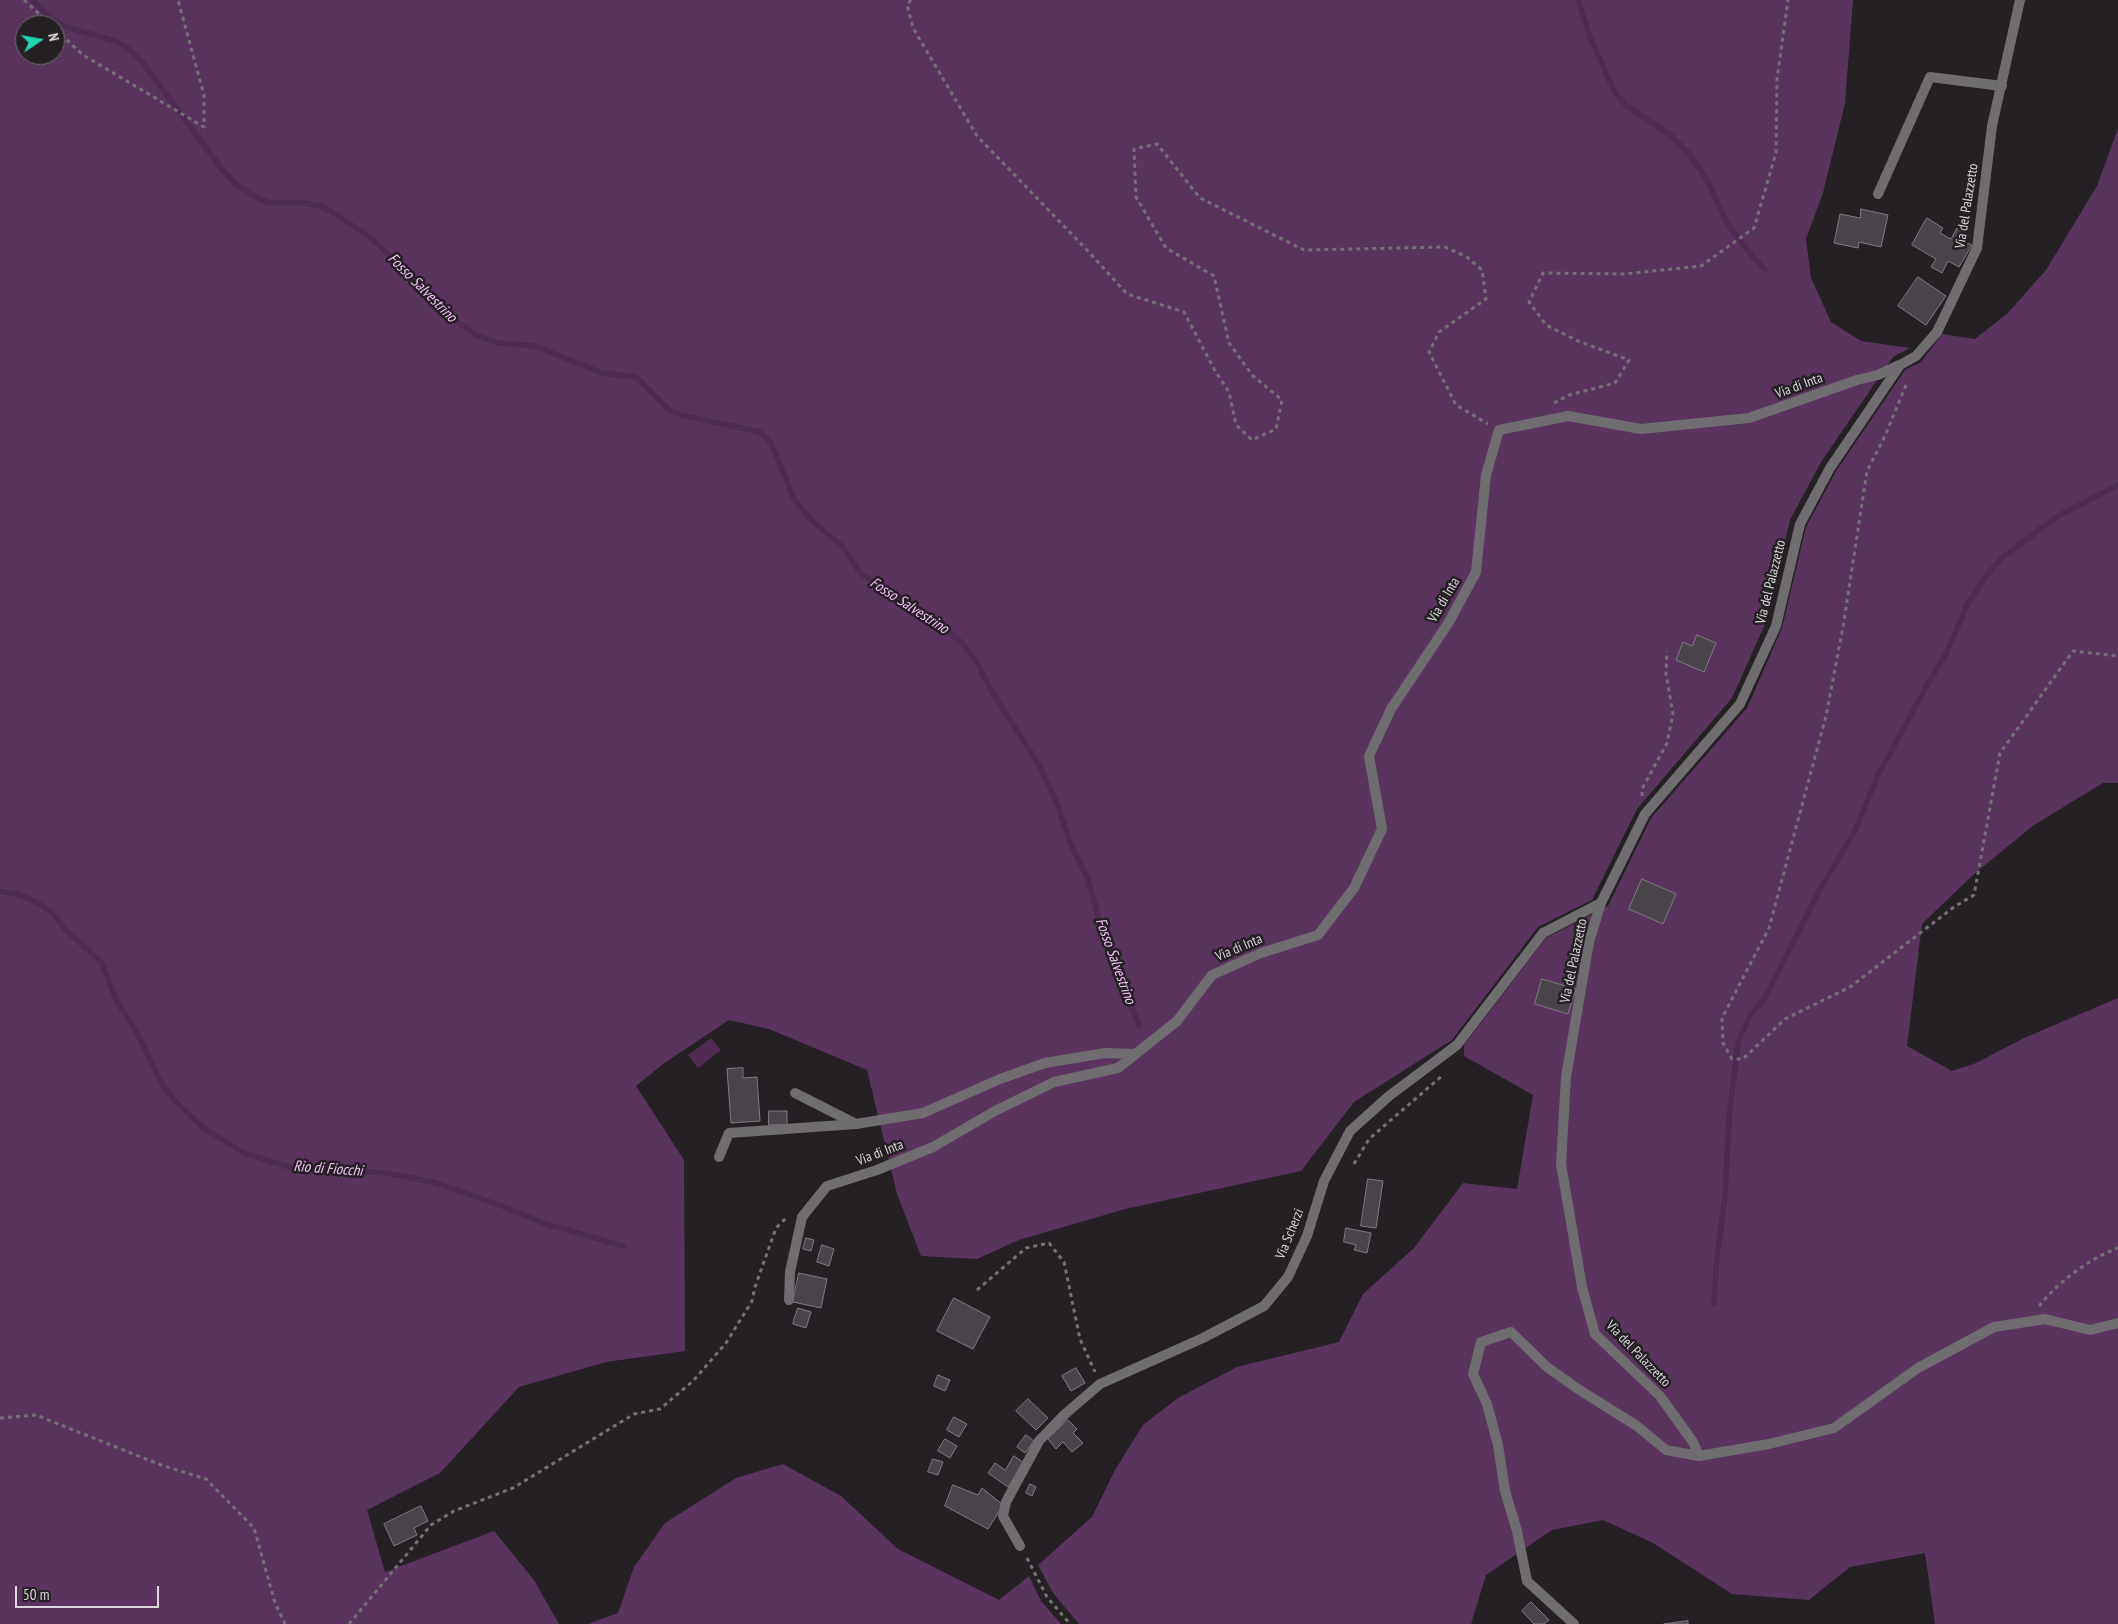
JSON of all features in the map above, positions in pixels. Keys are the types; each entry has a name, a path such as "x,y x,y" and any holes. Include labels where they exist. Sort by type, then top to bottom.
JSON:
{"street":[{"name":"Via del Palazzetto","path":"1699,1456 1693,1442 1660,1396 1595,1334 1582,1287 1561,1164 1566,1077 1589,942 1601,903 1643,819 1740,704 1776,626 1800,524 1830,468 1900,365 1916,356 1937,332 1977,248 1992,126 2020,0"},
{"path":"1878,194 1930,77 2002,86"},
{"name":"Via di Inta","path":"789,1300 790,1272 802,1217 827,1186 877,1170 933,1147 995,1111 1054,1082 1118,1068 1177,1021 1212,975 1261,953 1318,936 1354,888 1382,829 1369,756 1391,709 1449,622 1476,572 1486,475 1499,430 1568,416 1641,429 1749,418 1857,380 1878,375 1900,365"},
{"name":"Via Scherzi","path":"1020,1546 1003,1516 1006,1502 1012,1489 1038,1441 1064,1415 1100,1384 1203,1338 1264,1306 1288,1277 1307,1236 1324,1181 1350,1131 1389,1096 1457,1044 1542,933 1601,903"},
{"name":"Via di Inta","path":"719,1157 729,1133 856,1124 922,1113 1000,1079 1045,1062 1105,1054 1135,1054"},
{"path":"795,1093 856,1124"},
{"path":"1574,1624 1528,1581 1506,1491 1496,1437 1487,1404 1473,1374 1481,1342 1511,1332 1547,1367 1637,1426 1666,1450 1699,1456 1769,1444 1834,1428 1918,1368 1994,1327 2045,1318 2090,1330 2118,1323"}],"path":[{"path":"24,0 40,15"},
{"path":"65,38 84,55 204,127 204,95 178,0"},
{"path":"912,0 907,5 913,28 977,136 1127,294 1184,312 1214,369 1230,392 1236,425 1252,440 1276,429 1282,400 1252,375 1229,343 1214,276 1166,248 1136,197 1134,149 1158,144 1200,198 1304,250 1445,247 1467,257 1482,270 1486,299 1439,332 1429,352 1456,405 1499,430"},
{"path":"1552,404 1569,395 1615,383 1629,360 1578,341 1546,325 1530,302 1543,273 1624,274 1701,266 1754,228 1776,153 1777,80 1788,0"},
{"path":"1907,381 1885,436 1867,471 1843,627 1826,716 1769,928 1722,1018 1723,1043 1732,1059 1743,1059 1785,1019 1850,987 1954,907 1974,895 2000,753 2073,651 2118,656"},
{"path":"1643,819 1642,789 1666,743 1673,714 1666,674 1667,651"},
{"path":"1354,1164 1369,1139 1448,1071"},
{"path":"349,1624 431,1525 454,1511 513,1488 634,1414 660,1409 693,1381 726,1343 752,1301 755,1287 776,1228 789,1215"},
{"path":"977,1290 1026,1248 1049,1243 1064,1262 1080,1338 1100,1384"},
{"path":"2026,1322 2052,1289 2106,1252 2118,1248"},
{"path":"0,1418 36,1415 161,1465 206,1478 254,1528 275,1603 284,1624"},
{"path":"1020,1546 1047,1597 1070,1624"}],"shaded area":[{"path":"0,0 1853,0 1845,103 1823,193 1806,239 1811,278 1831,322 1861,341 1910,348 1893,357 1821,462 1790,520 1766,622 1732,698 1637,809 1592,900 1538,927 1452,1040 1354,1102 1301,1171 1125,1209 1019,1240 977,1259 921,1256 897,1194 867,1070 769,1029 729,1020 663,1064 636,1086 684,1160 685,1351 606,1362 519,1387 440,1473 367,1510 385,1572 494,1531 534,1580 559,1624 0,1624"},
{"path":"2118,128 2118,783 2103,783 2034,825 1974,874 1922,924 1907,1046 1952,1071 1976,1063 2024,1038 2118,998 2118,1624 1935,1624 1925,1553 1850,1567 1809,1600 1732,1594 1653,1543 1603,1520 1552,1530 1486,1575 1471,1624 1079,1624 1053,1593 1038,1565 1092,1517 1115,1470 1143,1425 1178,1398 1237,1367 1339,1342 1363,1294 1414,1248 1463,1183 1517,1189 1533,1095 1464,1056 1464,1045 1546,938 1608,906 1651,818 1747,708 1782,628 1806,527 1836,471 1905,370 1921,362 1942,334 1975,339 2008,313 2046,270 2097,186"},
{"path":"711,1038 721,1050 698,1068 688,1055"},
{"path":"783,1464 841,1496 898,1549 999,1600 1029,1576 1041,1601 1061,1624 588,1624 618,1613 634,1567 665,1523 736,1478"}],"building":[{"path":"1861,209 1888,215 1881,247 1859,242 1858,248 1834,243 1840,214 1860,218"},
{"path":"1927,218 1943,228 1940,233 1951,239 1957,228 1969,235 1965,242 1972,245 1959,267 1948,261 1942,273 1931,267 1936,259 1912,245"},
{"path":"1918,277 1946,296 1926,325 1898,306"},
{"path":"1697,635 1716,643 1704,672 1676,660 1683,642 1692,646"},
{"path":"1642,879 1676,894 1663,924 1629,909"},
{"path":"1542,979 1576,989 1568,1014 1535,1004"},
{"path":"743,1068 743,1078 757,1077 760,1121 731,1123 727,1069"},
{"path":"769,1111 787,1111 787,1125 769,1125"},
{"path":"1368,1179 1383,1181 1376,1228 1361,1226"},
{"path":"1346,1228 1371,1233 1367,1253 1354,1250 1356,1245 1344,1242"},
{"path":"806,1238 814,1240 811,1251 803,1249"},
{"path":"822,1245 834,1249 829,1266 817,1262"},
{"path":"799,1273 827,1279 821,1308 793,1302"},
{"path":"954,1298 990,1317 973,1349 937,1331"},
{"path":"798,1308 811,1312 806,1328 793,1324"},
{"path":"1076,1368 1085,1383 1071,1391 1062,1376"},
{"path":"938,1375 950,1380 945,1391 934,1386"},
{"path":"1028,1399 1048,1418 1036,1430 1016,1411"},
{"path":"954,1417 967,1424 959,1437 947,1430"},
{"path":"1068,1420 1077,1429 1073,1433 1083,1443 1072,1452 1063,1442 1056,1449 1048,1439"},
{"path":"1026,1435 1034,1441 1025,1453 1017,1447"},
{"path":"945,1439 957,1446 950,1458 938,1451"},
{"path":"1014,1456 1024,1463 1008,1487 988,1473 995,1463 1005,1470"},
{"path":"933,1459 943,1462 938,1475 928,1472"},
{"path":"1030,1484 1036,1487 1032,1496 1026,1493"},
{"path":"953,1485 978,1495 982,1488 1003,1505 988,1529 945,1506"},
{"path":"421,1506 428,1521 414,1528 417,1535 394,1546 384,1524"},
{"path":"1531,1602 1549,1620 1544,1624 1534,1624 1522,1611"},
{"path":"1688,1621 1688,1624 1664,1624"}],"waterway":[{"name":"Fosso Salvestrino","path":"32,0 51,18 66,27 115,41 126,47 143,63 221,168 236,184 269,203 305,203 323,207 335,214 370,237 444,313 478,336 499,343 535,346 602,373 636,377 669,410 681,415 760,432 771,443 794,499 811,520 842,546 861,574 943,626 963,644 976,661 992,692 1038,763 1056,801 1071,845 1087,877 1102,929 1139,1026"},
{"path":"1578,0 1590,37 1615,93 1627,106 1669,134 1690,155 1707,180 1727,223 1765,270"},
{"path":"1714,1303 1717,1256 1725,1197 1729,1119 1738,1043 1749,1017 1766,996 1819,891 1854,833 1877,777 1946,654 1967,605 1986,576 2002,558 2060,515 2118,485"},
{"name":"Rio di Fiocchi","path":"0,891 20,895 38,903 51,912 66,930 102,963 117,1002 136,1031 162,1084 174,1100 202,1127 244,1153 293,1168 388,1173 436,1183 502,1206 543,1223 623,1246"}]}
